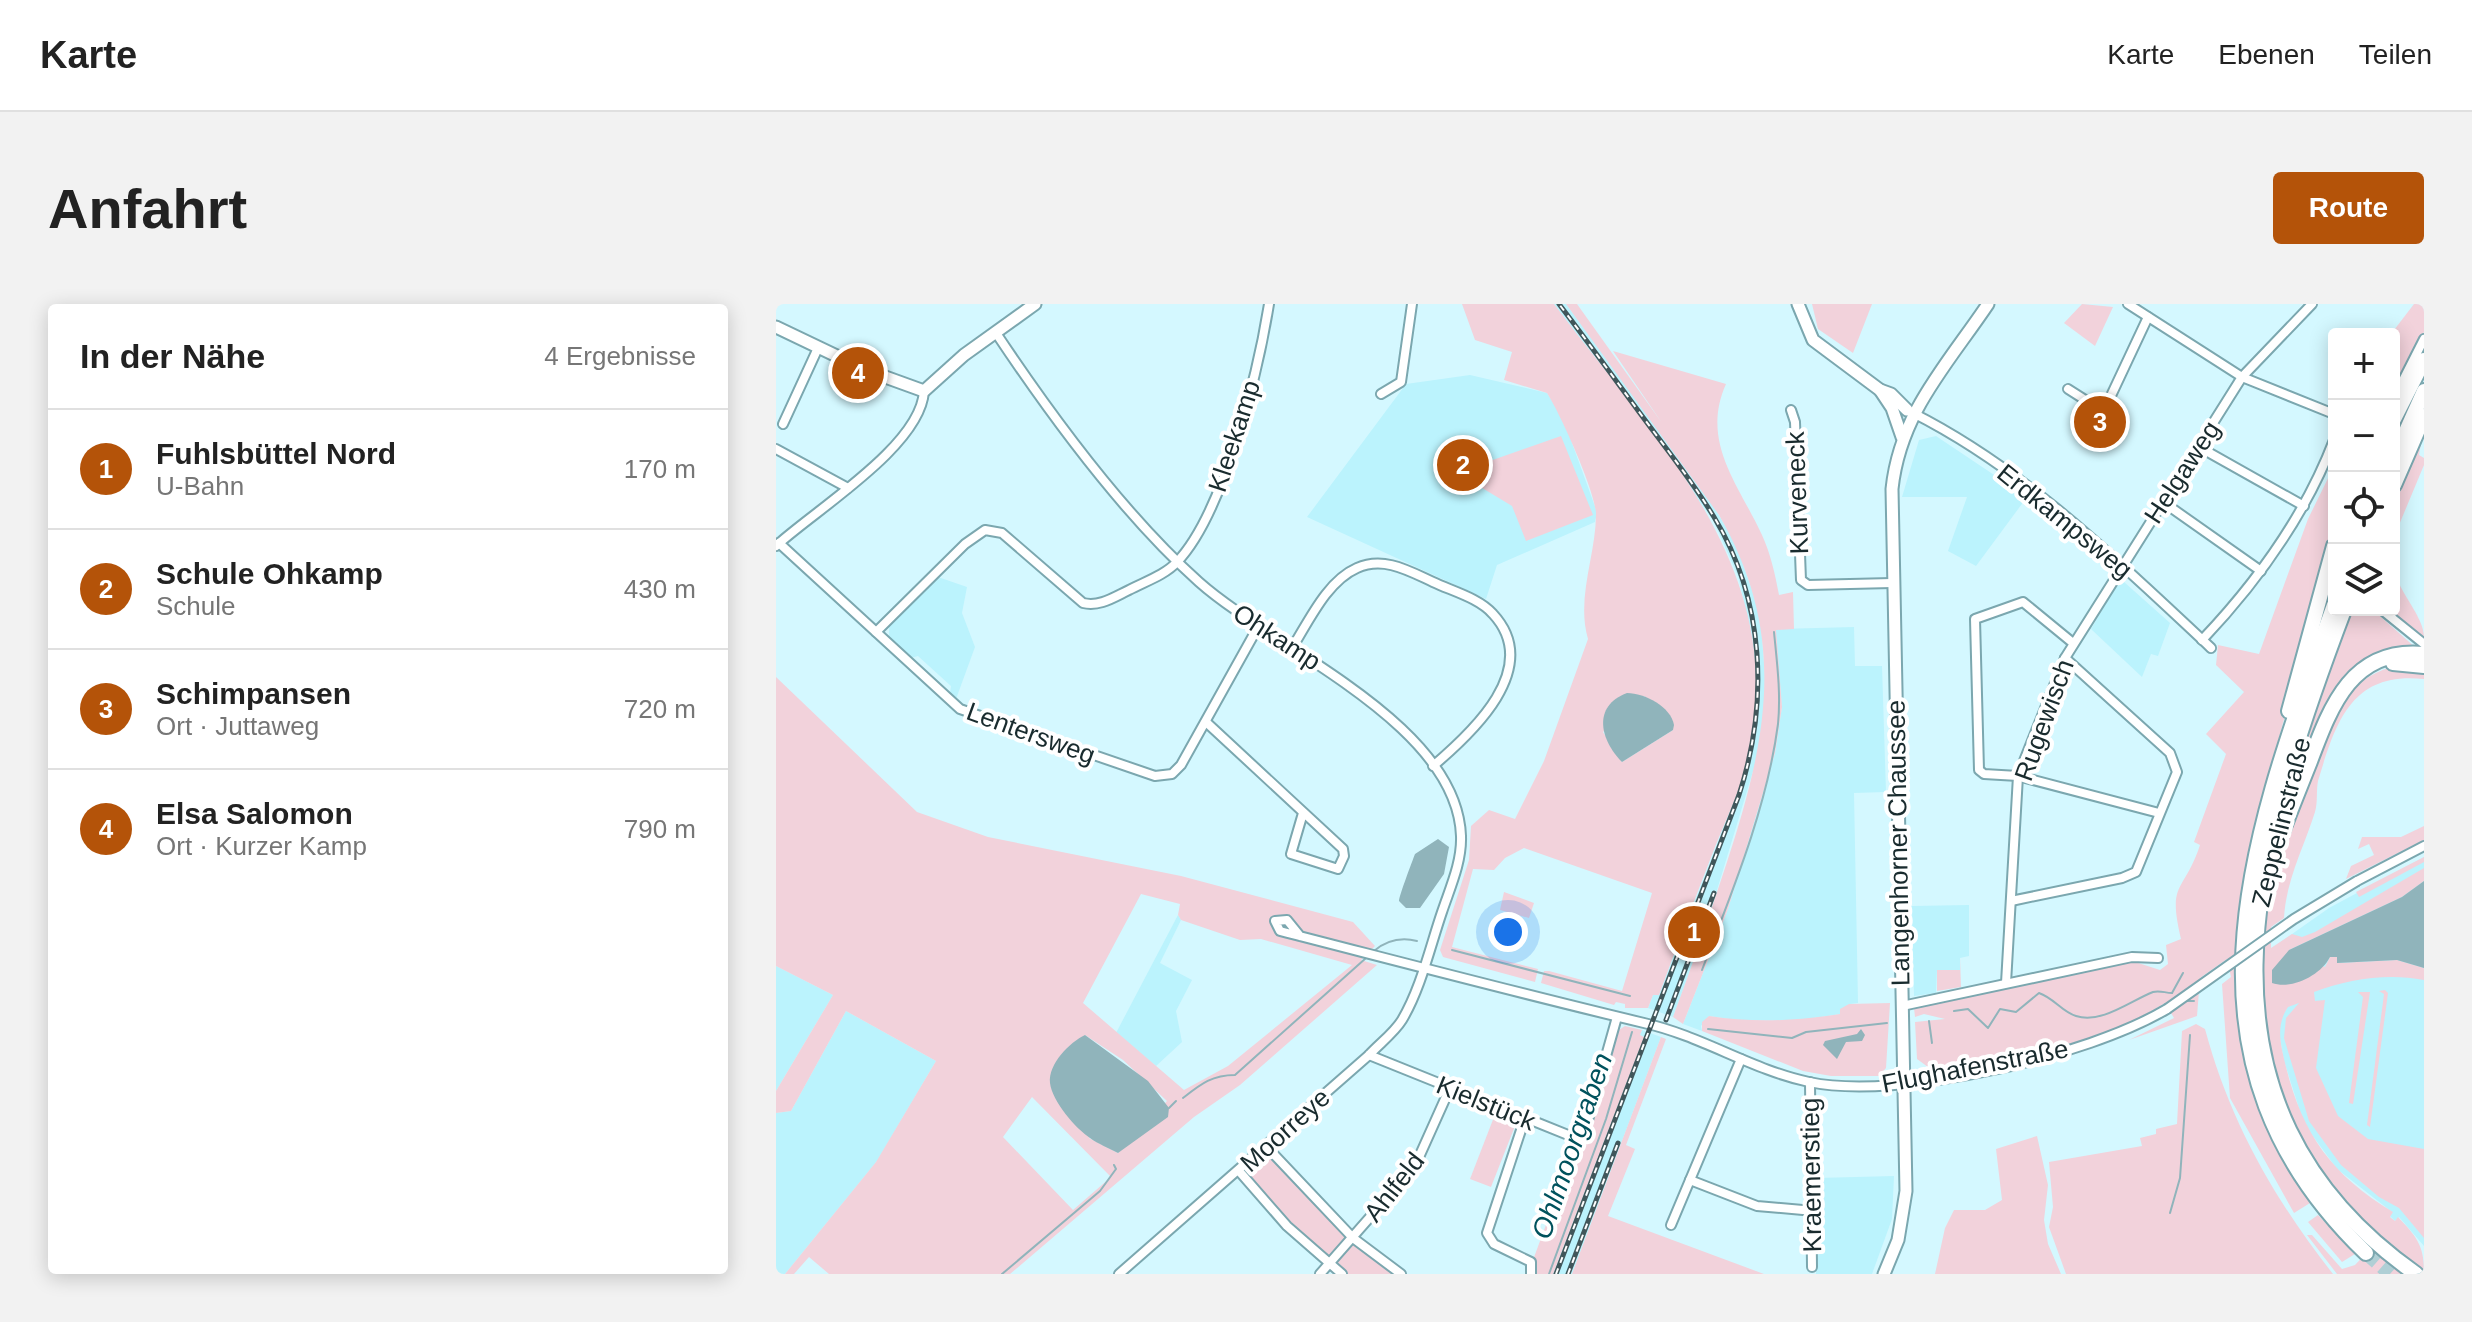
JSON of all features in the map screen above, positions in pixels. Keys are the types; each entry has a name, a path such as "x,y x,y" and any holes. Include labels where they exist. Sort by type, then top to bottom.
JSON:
{"highway":[{"path":"2400,407 2424,360"},
{"path":"2400,445 2424,391"},
{"path":"2400,472 2424,416"},
{"path":"2286,743 2297,675 2328,567"},
{"name":"Zeppelinstraße","path":"2330,616 2286,743 2261,834 2248,900 2242,977 2247,1043 2263,1101 2293,1165 2326,1211 2366,1253"},
{"name":"Zeppelinstraße","path":"2342,616 2283,796 2260,897 2254,962 2255,1006 2263,1054 2278,1102 2305,1159 2334,1200 2368,1236 2416,1274"},
{"path":"2260,897 2328,712 2340,691 2385,657 2424,654"},
{"path":"2362,672 2392,663 2424,666"}],"main road":[{"path":"776,327 818,348 924,391 964,355 1035,304"},
{"name":"Erdkampsweg","path":"1798,304 1813,340 1880,390 1891,394 1910,411"},
{"name":"Langenhorner Chaussee","path":"1884,1274 1898,1240 1905,1203 1892,489 1910,411 1988,304"},
{"name":"Erdkampsweg","path":"1880,390 1892,408 1902,437"},
{"name":"Erdkampsweg","path":"1892,408 1910,411"}],"street":[{"path":"1012,304 1021,315"},
{"name":"Kleekamp","path":"1179,561 1211,507 1236,440 1252,390 1269,304"},
{"path":"1381,394 1401,382 1412,304"},
{"path":"2128,304 2242,377 2328,412"},
{"name":"Helgaweg","path":"2122,566 2242,377 2312,304"},
{"path":"2068,389 2090,403 2109,400 2148,317"},
{"name":"Ohkamp","path":"996,333 1069,435 1201,584 1258,627 1373,704 1433,766 1453,799 1461,839 1459,861 1425,967"},
{"path":"2400,386 2424,339"},
{"path":"783,424 818,348"},
{"path":"778,544 891,450 916,414 924,391"},
{"name":"Kurveneck","path":"1791,410 1795,422 1801,580 1808,585 1892,583"},
{"name":"Erdkampsweg","path":"1910,411 2031,489 2122,566 2211,648"},
{"path":"2199,447 2304,506"},
{"path":"776,449 848,488"},
{"path":"2202,640 2261,571 2304,506 2328,453"},
{"path":"2163,502 2261,571"},
{"path":"876,632 965,544 985,530 1002,533 1078,602 1089,604 1115,597 1179,561"},
{"name":"Lentersweg","path":"778,544 962,710 1155,776 1167,777 1177,770 1258,627"},
{"path":"1292,648 1338,581 1360,566 1373,563 1399,567 1487,609 1502,627 1508,643 1505,679 1474,728 1433,766"},
{"name":"Rugewisch","path":"2006,983 2018,776 2065,658 2122,566"},
{"path":"2073,643 2023,602 1975,619 1980,772 2018,776 2159,813"},
{"path":"2389,616 2424,644"},
{"path":"2011,901 2133,874 2143,862 2177,772 2174,759 2065,658"},
{"path":"1206,722 1344,851 1338,869 1291,854 1303,813"},
{"name":"Flughafenstraße","path":"1300,936 1673,1031 1741,1059 1810,1082 1850,1086 1903,1084 2062,1051 2113,1035 2167,1009 2294,919 2424,846"},
{"path":"1902,1006 2132,957 2158,958"},
{"name":"Moorreye","path":"1119,1274 1369,1055 1401,1021 1425,967"},
{"name":"Kielstück","path":"1369,1055 1568,1135 1583,1131 1617,1017"},
{"path":"1671,1225 1741,1059"},
{"name":"Kraemerstieg","path":"1810,1082 1814,1211 1812,1267"},
{"name":"Ahlfeld","path":"1320,1274 1415,1166 1450,1088"},
{"path":"1525,1118 1487,1233 1494,1244 1531,1262 1531,1274"},
{"path":"1266,1146 1353,1238 1401,1274"},
{"path":"1239,1171 1287,1226 1342,1274"},
{"path":"1690,1180 1757,1206 1814,1211"}],"shaded area":[{"path":"1462,304 1554,304 1677,466 1711,522 1737,580 1753,642 1755,708 1742,779 1659,995 1653,995 1648,1008 1625,1008 1625,1004 1616,1002 1614,1005 1541,983 1544,971 1549,971 1622,991 1652,893 1524,848 1505,858 1494,870 1473,869 1452,947 1538,969 1535,982 1443,957 1440,950 1469,860 1471,826 1489,810 1515,819 1544,761 1588,639 1585,592 1596,514 1584,472 1547,393 1504,380 1512,352 1475,340","holes":["1644,696 1655,704 1673,730 1622,762 1603,732"]},
{"path":"1554,304 1566,304 1706,494 1736,544 1760,613 1766,688 1760,748 1704,933 1673,1017 1648,1008 1653,995 1659,994 1742,779 1754,718 1753,641 1738,576 1713,520"},
{"path":"1566,304 1577,304 1662,423 1613,351 1726,384 1717,425 1720,444 1734,481 1765,542 1779,595 1793,592 1794,629 1776,630 1782,707 1775,753 1728,909 1683,1024 1673,1017 1727,862 1753,772 1761,729 1763,645 1755,602 1741,559 1719,515"},
{"path":"1812,304 1872,304 1853,353 1818,329"},
{"path":"2082,304 2113,307 2095,346 2064,323"},
{"path":"2414,304 2424,304 2424,332 2400,379 2400,328 2396,328"},
{"path":"1470,375 1547,393 1563,418 1597,512 1595,522 1497,565 1486,599 1307,517 1406,384"},
{"path":"1561,436 1593,515 1526,541 1512,506 1464,477 1487,462"},
{"path":"1936,436 2027,497 1976,566 1948,551 1967,497 1902,497 1919,440"},
{"path":"2421,443 2419,455 2424,458 2424,465 2400,523 2400,492"},
{"path":"2328,478 2328,558 2254,829 2236,941 2238,1015 2251,1087 2276,1148 2310,1203 2294,1213 2230,1098 2222,984 2231,977 2227,959 2200,978 2197,1016 2129,1040 2174,1018 2165,1003 2128,1025 2073,1043 1962,1064 1928,1067 1917,1059 1915,1022 1945,1019 1924,1014 1915,1017 1914,1008 2132,961 2160,970 2168,964 2166,945 2181,939 2176,906 2179,888 2200,845 2194,842 2226,754 2206,734 2244,692 2216,665 2218,645 2259,654 2308,519"},
{"path":"938,577 967,587 962,613 975,647 956,699 950,693 951,686 918,656 911,658 889,638 889,625"},
{"path":"2124,582 2170,623 2158,656 2151,654 2142,677 2091,629 2118,583"},
{"path":"2400,585 2420,621 2424,637 2398,616 2400,616"},
{"path":"2348,616 2380,616 2416,648 2367,660 2350,672 2337,687 2315,725 2285,806"},
{"path":"1854,627 1855,666 1882,666 1886,792 1854,793 1858,1003 1850,1004 1841,1014 1794,1021 1736,1020 1709,1016 1701,1026 1702,1031 1683,1024 1728,909 1775,753 1782,707 1775,629"},
{"path":"2392,667 2424,670 2424,679 2380,683 2351,704 2340,720 2318,781 2315,812 2292,877 2284,918 2271,927 2271,948 2292,934 2302,937 2315,932 2424,868 2424,881 2402,897 2289,950 2325,967 2330,957 2337,957 2338,963 2397,960 2424,968 2424,980 2368,978 2314,992 2315,1001 2325,1000 2316,1068 2338,1116 2368,1139 2424,1149 2424,1238 2399,1208 2379,1197 2341,1165 2309,1121 2284,1038 2286,1018 2299,1003 2288,1007 2280,1036 2293,1091 2311,1133 2337,1168 2393,1212 2390,1217 2395,1221 2398,1217 2410,1230 2421,1247 2424,1271 2358,1219 2325,1182 2290,1116 2268,1043 2263,1005 2262,929 2271,877 2286,834 2337,711 2360,684"},
{"path":"776,677 917,812 988,837 1181,876 1353,922 1375,946 1361,960 1377,965 1240,1085 1194,1117 1010,1274 829,1274 809,1257 794,1274 785,1274 876,1162 936,1061 846,1011 791,1111 776,1113 776,1091 833,995 776,966","holes":["1141,894 1180,904 1178,915 1181,920 1240,940 1261,939 1352,965 1228,1066 1184,1090 1083,1003","1085,1035 1123,1060 1167,1101 1118,1153 1089,1138","1032,1097 1111,1177 1073,1210 1003,1137"]},
{"path":"1627,693 1642,695 1656,702 1668,712 1674,725 1673,730 1622,762 1609,744 1603,724 1608,706"},
{"path":"2424,826 2424,840 2346,879 2351,866 2374,855 2369,844 2358,849 2362,837 2401,837"},
{"path":"1438,839 1449,847 1444,874 1420,908 1406,908 1399,901 1415,854"},
{"path":"2424,857 2424,1246 2399,1217 2395,1221 2390,1216 2392,1212 2337,1169 2304,1124 2284,1061 2265,953 2329,908"},
{"path":"2424,857 2424,862 2359,897 2356,892"},
{"path":"2424,881 2424,968 2397,960 2337,963 2337,957 2330,957 2320,970 2297,983 2272,983 2272,970 2289,950 2402,897"},
{"path":"1504,892 1534,903 1529,918 1500,910"},
{"path":"1969,905 1969,956 1960,958 1960,970 1937,970 1936,993 1914,996 1912,906"},
{"path":"1178,915 1181,920 1160,963 1192,980 1176,1011 1182,1042 1156,1066 1116,1033"},
{"path":"1960,958 1961,987 1937,991 1937,970 1960,970"},
{"path":"776,966 833,995 776,1091"},
{"path":"2379,991 2388,993 2370,1127 2367,1125 2384,994"},
{"path":"2358,992 2370,992 2353,1104 2349,1103 2363,997"},
{"path":"1890,1003 1886,1068 1879,1076 1831,1076 1803,1071 1702,1031 1702,1022 1709,1016 1791,1020 1840,1014 1840,1009 1849,1004"},
{"path":"846,1011 936,1061 877,1161 785,1274 776,1274 776,1113 791,1111"},
{"path":"2196,1024 2205,1029 2227,1096 2256,1158 2292,1217 2333,1274 2066,1274 2049,1227 2053,1207 2049,1162 2142,1146 2140,1138 2156,1134 2156,1129 2177,1124 2182,1031"},
{"path":"1625,1026 1642,1030 1640,1035 1644,1037 1553,1274 1534,1274 1533,1260 1578,1138 1591,1125 1619,1030"},
{"path":"1861,1029 1865,1035 1862,1041 1846,1042 1837,1059 1823,1045 1825,1041 1857,1034"},
{"path":"1642,1030 1661,1037 1572,1274 1553,1274 1644,1037 1640,1035"},
{"path":"1085,1035 1148,1081 1169,1108 1168,1117 1118,1153 1078,1128 1060,1106 1050,1083 1056,1061"},
{"path":"1661,1037 1666,1039 1626,1145 1635,1149 1608,1216 1764,1274 1572,1274"},
{"path":"1494,1117 1515,1126 1491,1187 1470,1179"},
{"path":"2037,1136 2048,1185 2044,1220 2048,1244 2061,1274 1935,1274 1945,1228 1954,1210 1985,1210 2002,1200 1996,1149"},
{"path":"1267,1153 1319,1208 1396,1274 1346,1274 1285,1219 1244,1173"},
{"path":"1894,1176 1892,1219 1872,1274 1816,1274 1816,1178"},
{"path":"2318,1215 2355,1254 2342,1262 2308,1222"},
{"path":"2307,1235 2312,1235 2342,1269 2355,1265 2373,1246 2409,1274 2337,1274"}],"waterway":[{"path":"1702,970 1747,849 1773,755 1779,701 1774,632"},
{"path":"1374,951 1394,940 1417,941"},
{"path":"1452,950 1630,996"},
{"path":"1183,1098 1207,1081 1235,1075 1366,958"},
{"path":"2172,993 2183,973"},
{"path":"1954,1011 1968,1009 1988,1028 2000,1009 2016,1012 2039,993 2071,1014 2086,1018 2106,1014 2153,992 2172,993"},
{"path":"2183,1001 2194,1001"},
{"path":"1929,1021 1932,1043"},
{"path":"1708,1029 1792,1038 1806,1032 1887,1023"},
{"name":"Ohlmoorgraben","path":"1549,1274 1606,1119 1632,1032"},
{"path":"2170,1213 2180,1178 2190,1035"},
{"path":"1169,1108 1176,1101"},
{"path":"1002,1274 1100,1191 1116,1169 1114,1165"}],"tunnel":[{"path":"2366,1253 2390,1274"}],"railway":[{"path":"1556,1274 1739,795 1749,760 1758,689 1752,618 1744,583 1731,549 1693,484 1559,304"},
{"path":"1666,1020 1714,893"},
{"path":"1568,1274 1618,1143"}],"place":[{"name":"Elsa Salomon","path":"858,373"},
{"name":"Schimpansen","path":"2100,422"},
{"name":"Schule Ohkamp","path":"1463,465"},
{"name":"Fuhlsbüttel Nord","path":"1694,932"}]}
